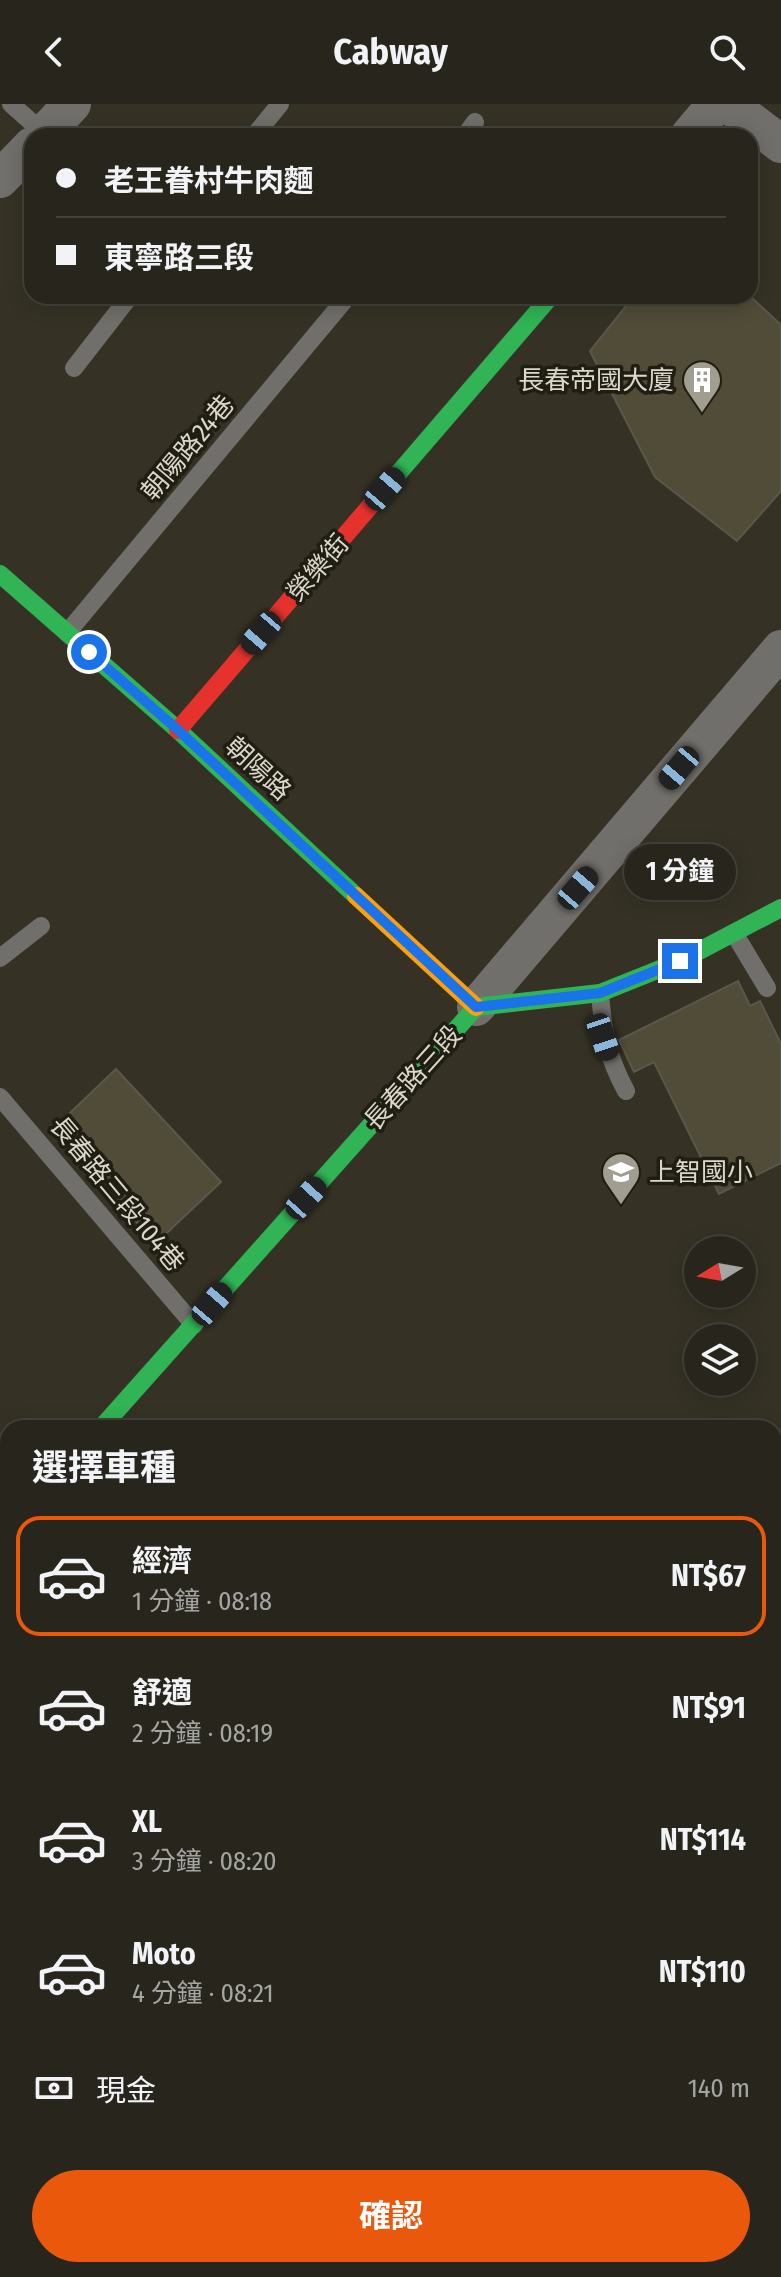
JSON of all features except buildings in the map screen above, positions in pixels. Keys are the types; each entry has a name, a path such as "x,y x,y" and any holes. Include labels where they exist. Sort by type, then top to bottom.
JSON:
{"main road":[{"name":"榮樂街","path":"178,730 544,304"},
{"name":"朝陽路","path":"0,574 178,730 476,1007"},
{"path":"476,1007 600,993 778,916"},
{"name":"長春路三段","path":"108,1420 476,1007"}],"street":[{"path":"50,128 72,104"},
{"path":"696,128 716,104"},
{"path":"728,104 781,144"},
{"path":"0,179 24,155"},
{"name":"長春路三段","path":"476,1007 781,649"}],"lane":[{"path":"11,104 32,128"},
{"path":"260,128 280,104"},
{"path":"74,368 124,304"},
{"name":"朝陽路24巷","path":"67,633 341,304"},
{"path":"0,958 41,926"},
{"path":"734,933 767,988"},
{"path":"600,993 603,1037 612,1065 626,1091"},
{"name":"長春路三段104巷","path":"0,1097 194,1325"}],"traffic: fast":[{"path":"390,483 544,304"},
{"path":"0,574 178,730 356,896"},
{"path":"476,1007 600,993 680,961 781,908"},
{"path":"108,1420 476,1007"}],"traffic: slow":[{"path":"356,896 476,1007"}],"traffic: jam":[{"path":"178,730 390,483"}],"place":[{"name":"長春帝國大廈","path":"702,414"},
{"name":"上智國小","path":"621,1206"}],"route":[{"path":"89,652 178,730 476,1007 600,993 680,961"}]}
